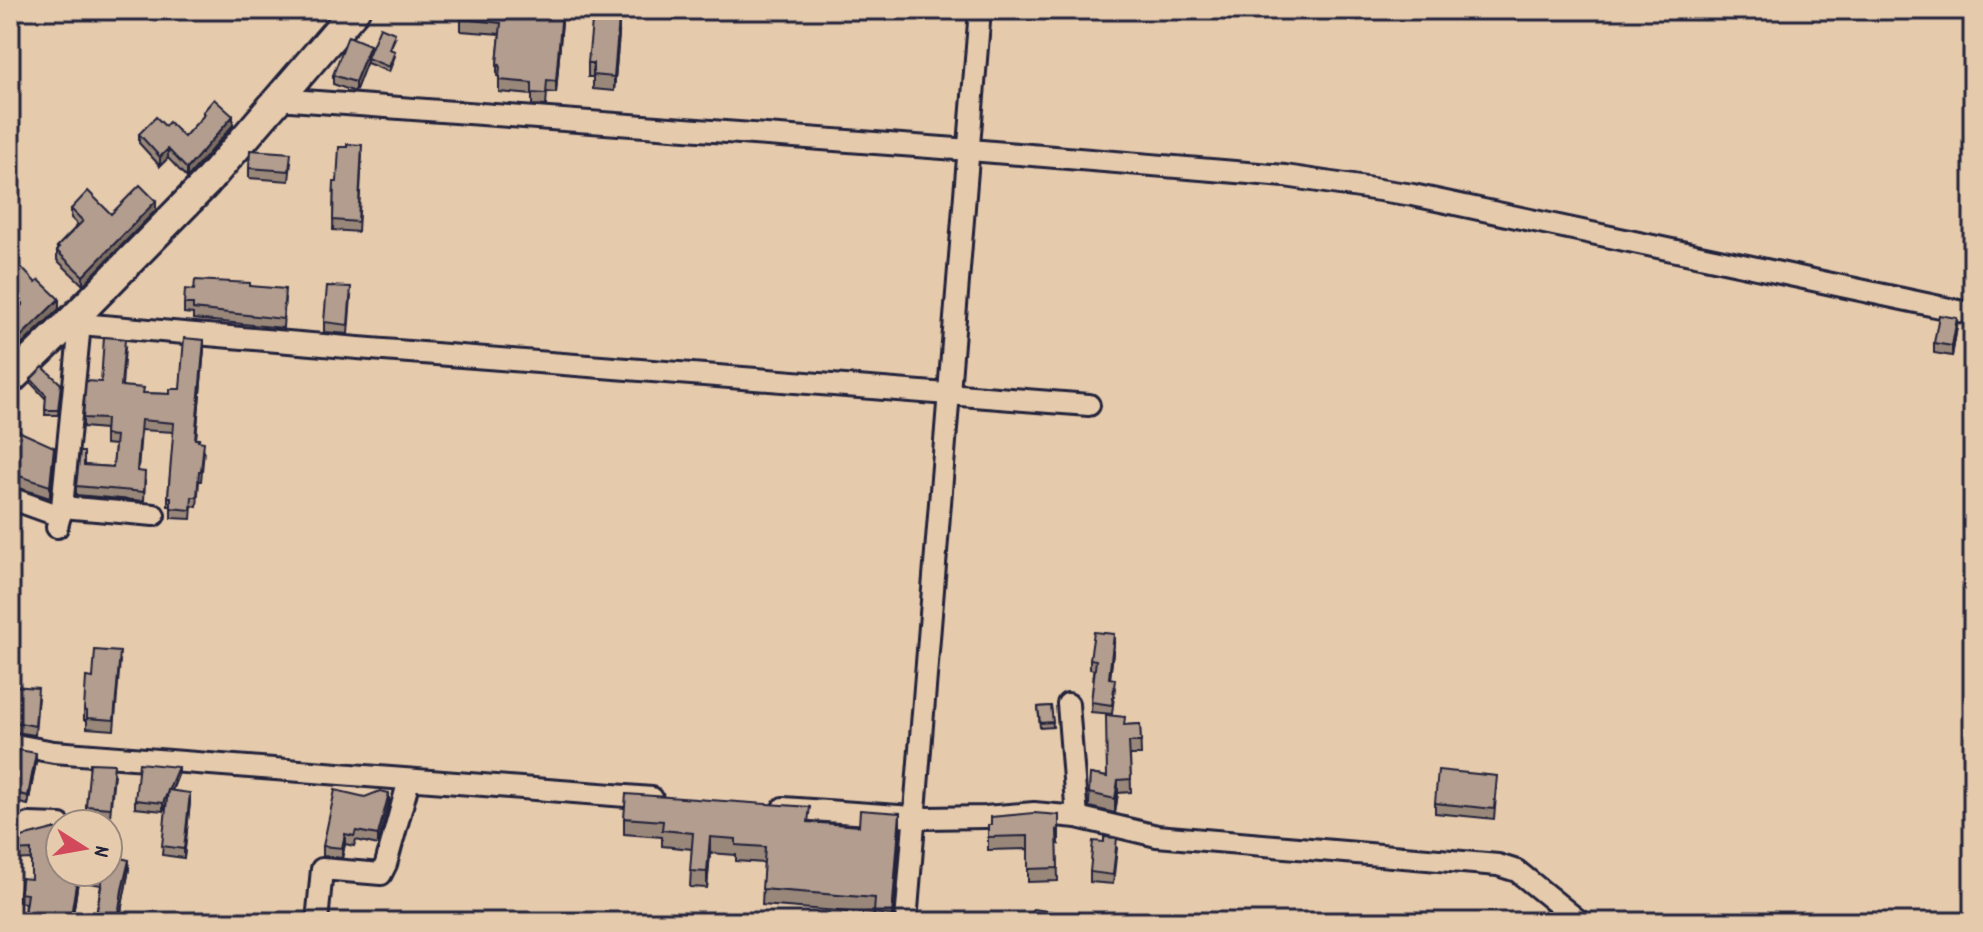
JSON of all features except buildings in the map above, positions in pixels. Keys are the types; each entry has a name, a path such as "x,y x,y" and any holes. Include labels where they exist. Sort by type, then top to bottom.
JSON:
{"street":[{"path":"10,380 76,322 206,183 355,10"},
{"path":"906,922 980,10"},
{"path":"277,99 1285,176 1413,195 1973,314"},
{"path":"76,322 342,347 1089,405"},
{"path":"60,517 76,322"},
{"path":"10,498 60,517 154,515"},
{"path":"1068,704 1077,817"},
{"path":"10,744 54,752 666,799"},
{"path":"317,922 322,869 381,874 409,780"},
{"path":"759,806 927,818 1034,813 1077,817 1157,836 1498,865 1517,871 1580,922"},
{"path":"10,830 29,824 44,824"}]}
